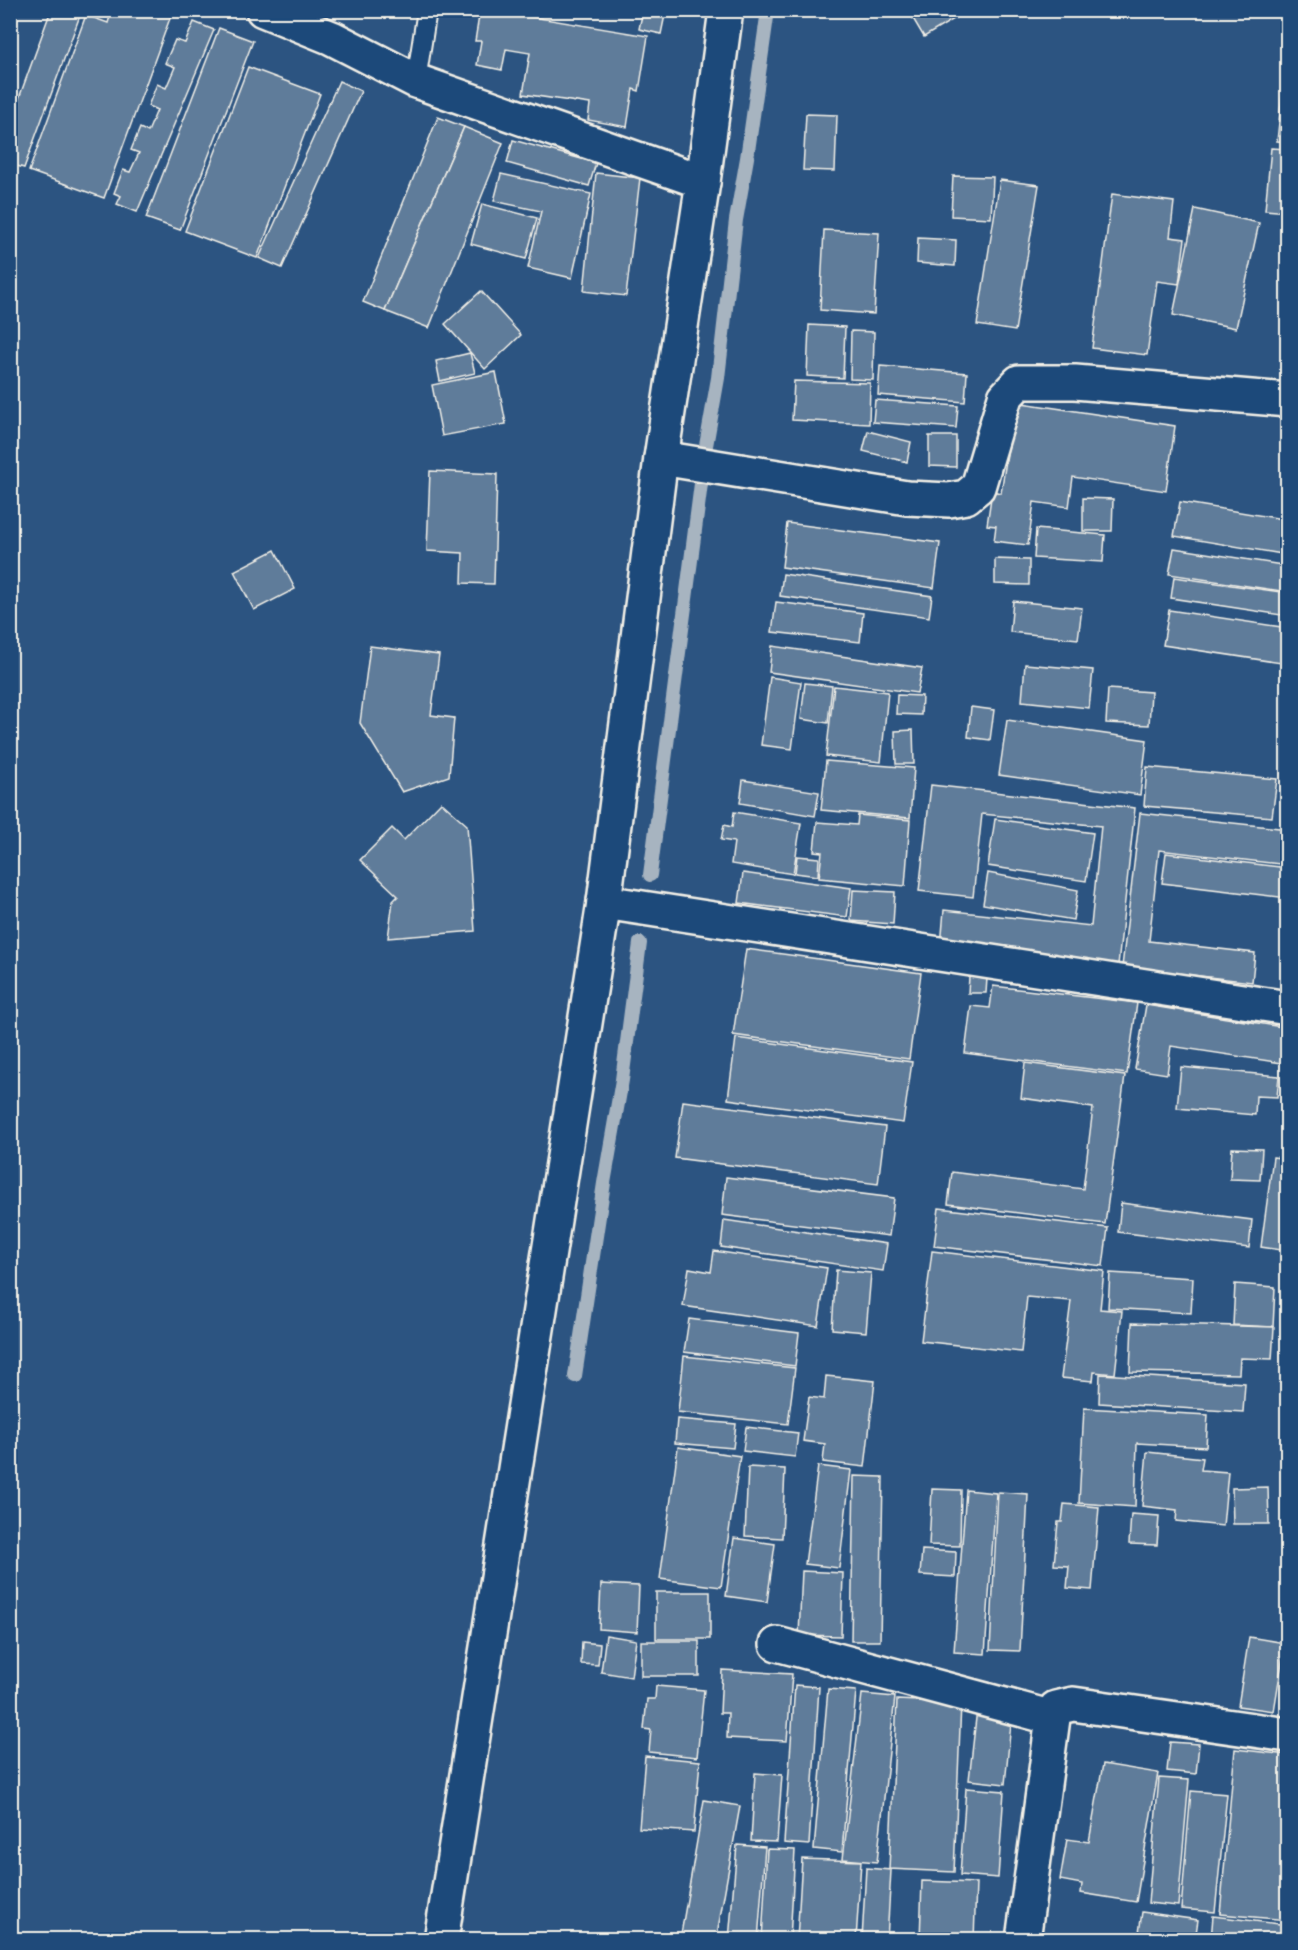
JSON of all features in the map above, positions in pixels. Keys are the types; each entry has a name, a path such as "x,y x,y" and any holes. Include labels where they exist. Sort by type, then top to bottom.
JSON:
{"street":[{"path":"263,10 332,38 416,81 703,182"},
{"path":"441,1940 604,902 661,458 703,182 726,10"},
{"path":"661,458 907,498 949,500 966,497 978,487 1005,398 1019,382 1075,382 1287,400"},
{"path":"604,902 1287,1008"},
{"path":"777,1644 1053,1718"},
{"path":"1023,1940 1056,1708 1073,1704 1287,1735"}],"lane":[{"path":"416,81 427,10"}],"building":[{"path":"51,10 82,10 24,168 10,164 10,123"},
{"path":"112,10 173,10 104,198 29,171 86,15 108,23"},
{"path":"480,10 648,36 639,91 633,89 627,127 588,120 590,104 523,94 530,53 506,49 502,70 477,65 481,41 475,41"},
{"path":"643,10 666,10 661,34 639,29"},
{"path":"908,10 969,10 924,37"},
{"path":"194,22 214,30 137,212 117,204 121,196 114,193 123,170 130,172 139,153 131,150 140,128 148,132 157,110 148,106 157,84 166,88 175,67 165,63 175,40 185,43"},
{"path":"219,28 253,41 180,230 146,218"},
{"path":"1288,38 1288,142 1277,141"},
{"path":"248,67 320,94 257,258 185,231"},
{"path":"339,81 361,91 282,268 259,258"},
{"path":"806,114 837,115 835,171 803,170"},
{"path":"438,117 464,127 385,311 363,302"},
{"path":"464,127 503,143 429,328 385,311"},
{"path":"513,140 596,163 589,186 507,163"},
{"path":"1271,148 1288,149 1288,212 1265,210"},
{"path":"596,173 640,178 626,296 584,291"},
{"path":"501,174 591,194 572,278 528,268 541,211 494,201"},
{"path":"953,176 993,177 991,218 951,216"},
{"path":"1000,180 1039,185 1015,331 977,325"},
{"path":"1112,194 1174,202 1170,237 1185,239 1179,284 1157,281 1147,355 1092,348"},
{"path":"482,204 537,218 526,259 471,244"},
{"path":"1195,209 1259,223 1236,328 1173,315"},
{"path":"824,230 879,233 874,314 820,310"},
{"path":"918,238 956,240 955,266 917,263"},
{"path":"481,291 521,335 485,369 445,324"},
{"path":"809,325 845,327 843,378 807,376"},
{"path":"851,331 874,332 873,380 850,379"},
{"path":"470,353 475,373 440,381 436,361"},
{"path":"880,366 967,373 965,402 878,395"},
{"path":"496,372 506,424 442,436 432,385"},
{"path":"794,381 870,383 869,424 792,420"},
{"path":"875,400 958,406 956,428 873,422"},
{"path":"1015,402 1175,426 1166,491 1073,477 1069,507 1034,502 1028,545 994,541 996,526 987,525 992,491 1001,493"},
{"path":"868,431 911,442 907,462 863,451"},
{"path":"929,436 956,436 956,467 929,466"},
{"path":"430,471 497,474 494,584 462,583 463,553 427,551"},
{"path":"1083,498 1113,499 1112,531 1083,531"},
{"path":"1180,502 1288,520 1288,555 1174,536"},
{"path":"787,523 940,543 934,588 782,567"},
{"path":"1036,529 1105,535 1103,562 1034,558"},
{"path":"1174,548 1288,566 1288,592 1169,574"},
{"path":"275,550 295,589 254,610 234,571"},
{"path":"995,559 1029,560 1029,585 995,584"},
{"path":"783,574 932,596 929,617 780,596"},
{"path":"1174,577 1288,593 1288,616 1171,598"},
{"path":"1013,601 1082,608 1078,639 1010,632"},
{"path":"776,602 863,613 860,642 772,632"},
{"path":"1169,610 1288,628 1288,664 1163,645"},
{"path":"370,646 439,655 431,715 454,718 449,776 402,792 360,723"},
{"path":"772,646 922,668 917,693 769,672"},
{"path":"1025,664 1093,670 1089,708 1022,701"},
{"path":"770,677 801,682 792,749 761,745"},
{"path":"805,683 832,686 828,723 801,719"},
{"path":"834,686 888,692 881,762 826,756"},
{"path":"1108,689 1151,692 1149,725 1106,723"},
{"path":"897,695 922,696 921,715 896,714"},
{"path":"971,707 994,710 990,740 968,737"},
{"path":"1007,720 1147,740 1140,795 999,775"},
{"path":"913,730 914,764 896,764 895,731"},
{"path":"826,761 914,768 910,818 821,810"},
{"path":"1147,767 1277,779 1272,817 1144,806"},
{"path":"743,780 819,792 815,816 740,803"},
{"path":"931,785 1135,808 1118,965 941,946 944,910 1091,926 1101,826 982,814 973,897 919,891"},
{"path":"441,802 467,825 475,931 388,938 393,901 398,896 360,860 392,828 404,840"},
{"path":"734,812 801,823 793,874 731,864 734,842 721,840 724,825 732,827"},
{"path":"1140,813 1288,829 1288,865 1159,850 1149,941 1255,953 1252,982 1122,967"},
{"path":"858,815 910,820 905,886 819,878 822,852 814,851 817,822 857,825"},
{"path":"995,819 1093,833 1086,881 988,866"},
{"path":"1166,853 1288,868 1288,898 1162,883"},
{"path":"797,856 819,858 818,876 795,873"},
{"path":"743,873 851,888 847,917 739,903"},
{"path":"988,873 1078,890 1073,920 983,904"},
{"path":"853,890 895,892 893,924 851,921"},
{"path":"746,949 921,973 909,1059 733,1035"},
{"path":"969,977 987,978 986,993 968,993"},
{"path":"993,986 1137,1003 1127,1074 965,1053 971,1006 990,1008"},
{"path":"1146,1005 1288,1028 1288,1064 1171,1046 1167,1074 1135,1069"},
{"path":"736,1038 912,1062 903,1123 728,1099"},
{"path":"1025,1063 1125,1076 1105,1224 948,1204 952,1172 1083,1189 1093,1108 1021,1098"},
{"path":"1181,1067 1279,1076 1277,1097 1256,1096 1255,1115 1177,1108"},
{"path":"683,1101 885,1127 878,1184 675,1158"},
{"path":"1232,1148 1262,1149 1260,1180 1230,1179"},
{"path":"1273,1157 1288,1159 1288,1251 1261,1247"},
{"path":"726,1177 894,1198 889,1236 722,1215"},
{"path":"1121,1203 1252,1220 1249,1248 1118,1232"},
{"path":"939,1208 1108,1228 1103,1266 934,1246"},
{"path":"724,1220 887,1244 883,1271 721,1247"},
{"path":"714,1251 827,1268 818,1326 683,1306 689,1268 711,1272"},
{"path":"932,1251 1104,1271 1100,1309 1122,1311 1115,1374 1094,1372 1093,1381 1061,1378 1071,1301 1027,1297 1021,1352 921,1341"},
{"path":"836,1270 871,1273 866,1332 832,1329"},
{"path":"1110,1273 1193,1278 1191,1313 1108,1308"},
{"path":"1235,1284 1275,1287 1273,1327 1233,1325"},
{"path":"689,1319 799,1333 795,1366 684,1352"},
{"path":"1132,1323 1274,1327 1272,1359 1240,1358 1239,1374 1130,1372"},
{"path":"684,1356 795,1368 788,1424 678,1412"},
{"path":"1100,1374 1245,1383 1243,1412 1099,1403"},
{"path":"826,1376 875,1381 865,1467 823,1462 825,1444 803,1441 809,1397 824,1399"},
{"path":"1084,1408 1208,1415 1206,1447 1137,1443 1135,1507 1079,1503"},
{"path":"677,1419 736,1424 733,1448 675,1443"},
{"path":"746,1427 798,1433 795,1457 743,1451"},
{"path":"678,1447 740,1456 721,1587 660,1579"},
{"path":"1147,1452 1203,1458 1201,1470 1228,1472 1223,1526 1176,1521 1177,1510 1142,1506"},
{"path":"818,1466 851,1470 839,1568 805,1564"},
{"path":"748,1467 785,1469 782,1538 745,1536"},
{"path":"854,1476 883,1477 880,1641 851,1641"},
{"path":"1268,1487 1269,1524 1233,1524 1232,1488"},
{"path":"932,1489 961,1490 960,1546 929,1545"},
{"path":"966,1490 996,1493 985,1654 954,1652"},
{"path":"998,1492 1028,1494 1020,1651 990,1650"},
{"path":"1064,1504 1099,1507 1092,1590 1067,1588 1069,1566 1054,1565 1058,1522 1062,1522"},
{"path":"1131,1514 1159,1516 1157,1545 1129,1544"},
{"path":"734,1538 775,1544 767,1602 726,1596"},
{"path":"922,1550 956,1552 955,1577 920,1575"},
{"path":"802,1571 843,1573 841,1636 799,1635"},
{"path":"601,1584 639,1586 637,1632 599,1629"},
{"path":"656,1592 710,1592 710,1639 656,1639"},
{"path":"606,1635 636,1640 631,1677 601,1672"},
{"path":"1249,1637 1285,1643 1274,1711 1238,1706"},
{"path":"641,1641 699,1641 699,1676 641,1676"},
{"path":"582,1642 600,1644 598,1665 581,1664"},
{"path":"722,1670 792,1674 787,1741 727,1738 728,1713 720,1713"},
{"path":"795,1685 819,1687 809,1845 784,1843"},
{"path":"656,1686 704,1690 697,1757 649,1752 651,1730 644,1729 647,1699 655,1699"},
{"path":"828,1689 856,1691 842,1852 814,1849"},
{"path":"862,1694 895,1697 877,1862 843,1859"},
{"path":"897,1700 961,1703 954,1872 889,1869"},
{"path":"977,1709 1012,1713 1005,1784 969,1780"},
{"path":"1170,1742 1199,1744 1196,1774 1167,1771"},
{"path":"1235,1749 1288,1755 1288,1920 1220,1914"},
{"path":"645,1756 700,1761 694,1832 639,1828"},
{"path":"1103,1764 1158,1773 1136,1902 1081,1893 1082,1884 1060,1880 1067,1839 1089,1842"},
{"path":"755,1773 782,1775 777,1842 751,1841"},
{"path":"1159,1778 1189,1780 1178,1906 1148,1903"},
{"path":"966,1788 1004,1791 998,1878 960,1875"},
{"path":"1191,1791 1227,1794 1215,1912 1181,1909"},
{"path":"704,1800 740,1806 716,1940 680,1940"},
{"path":"737,1845 765,1847 758,1940 729,1940"},
{"path":"767,1849 795,1850 790,1940 762,1940"},
{"path":"802,1859 861,1861 856,1940 797,1940"},
{"path":"866,1868 891,1870 887,1940 862,1940"},
{"path":"922,1881 976,1883 974,1940 920,1940"},
{"path":"1142,1912 1198,1920 1195,1940 1138,1940"},
{"path":"1213,1916 1288,1925 1287,1940 1211,1940"}],"waterway":[{"path":"704,457 718,378 736,220 768,10"},
{"path":"650,875 702,476"},
{"path":"575,1376 622,1080 640,943"}]}
